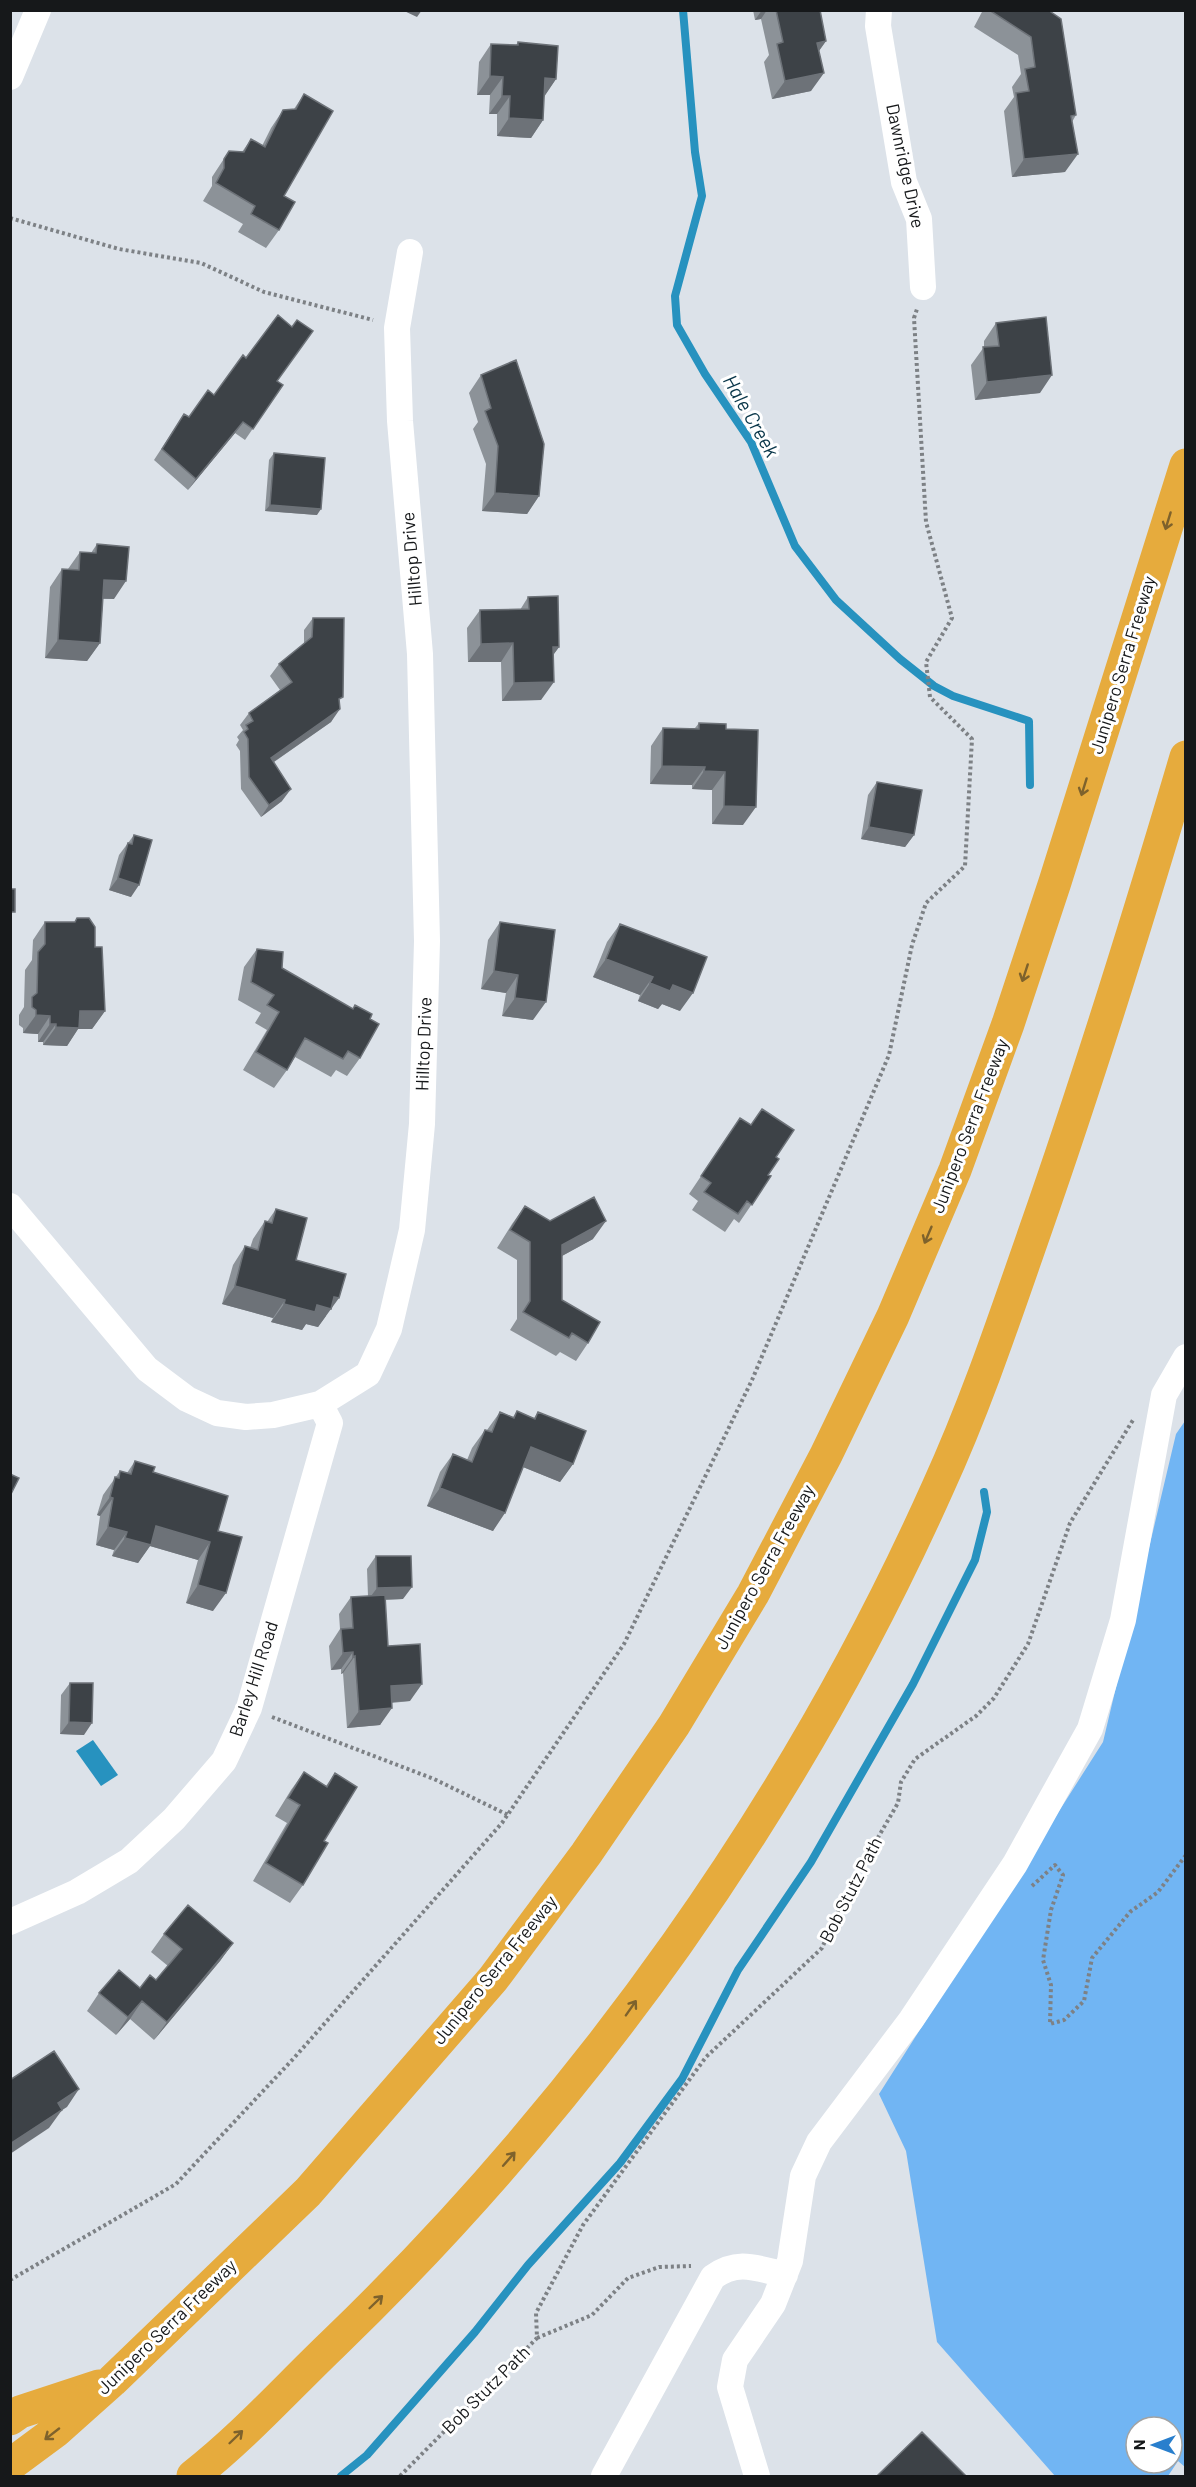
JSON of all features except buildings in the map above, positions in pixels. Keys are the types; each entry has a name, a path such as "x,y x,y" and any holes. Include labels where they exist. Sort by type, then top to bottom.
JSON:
{"highway":[{"name":"Junipero Serra Freeway","path":"10,2466 56,2431 112,2381 308,2192 493,1978 586,1854 674,1725 753,1594 826,1455 894,1316 955,1170 1008,1024 1055,882 1185,465"},
{"path":"192,2476 411,2269 511,2157 615,2031 706,1900 791,1767 873,1623 940,1484 1003,1324 1040,1219 1146,893 1185,757"},
{"path":"1146,893 1185,805"},
{"path":"10,2418 20,2412 112,2381"}],"street":[{"path":"10,77 38,10"},
{"name":"Dawnridge Drive","path":"879,10 878,26 904,182 919,219 923,287"},
{"name":"Hilltop Drive","path":"10,1206 147,1369 187,1399 217,1413 246,1417 273,1415 320,1404 368,1374 388,1329 412,1230 422,1124 427,941 420,654 400,421 397,328 411,252"},
{"path":"757,2476 730,2387 735,2360 773,2304 784,2275 798,2224 803,2176 819,2142 910,2020 1015,1864 1090,1729 1123,1620 1164,1395 1185,1357"},
{"name":"Barley Hill Road","path":"10,1922 78,1892 129,1861 174,1819 224,1761 249,1708 330,1423 320,1404"},
{"path":"604,2476 712,2277 725,2268 743,2265 784,2275"}],"path":[{"path":"10,218 118,249 201,263 264,292 397,328"},
{"path":"10,2280 176,2184 294,2058 508,1815 624,1644 752,1380 889,1054 912,945 926,903 965,866 972,739 930,697 926,662 952,618 926,522 914,318 923,287"},
{"name":"Bob Stutz Path","path":"400,2476 537,2338 536,2313 583,2224 706,2057 822,1948 847,1891 898,1803 901,1782 915,1760 976,1716 994,1698 1028,1644 1070,1522 1130,1424 1164,1395"},
{"path":"249,1708 434,1779 508,1815"},
{"path":"1027,1891 1055,1865 1064,1875 1051,1910 1043,1960 1051,1985 1050,2024 1064,2020 1084,2001 1092,1958 1130,1912 1158,1892 1185,1855"},
{"path":"537,2338 592,2315 628,2278 659,2267 700,2265 725,2268"}],"shaded area":[{"path":"1185,1421 1185,2467 1184,2415 1124,2415 1124,2475 1168,2476 1055,2476 937,2342 906,2151 879,2094 1103,1742 1176,1434"},
{"path":"93,1740 118,1775 101,1786 76,1751"}],"waterway":[{"name":"Hale Creek","path":"683,10 695,152 702,196 675,296 677,325 705,374 751,442 795,546 836,600 900,659 934,686 953,696 1029,721 1030,785"},
{"path":"341,2476 367,2455 475,2332 528,2265 620,2163 682,2079 738,1970 811,1862 913,1684 975,1560 987,1512 984,1492"}]}
